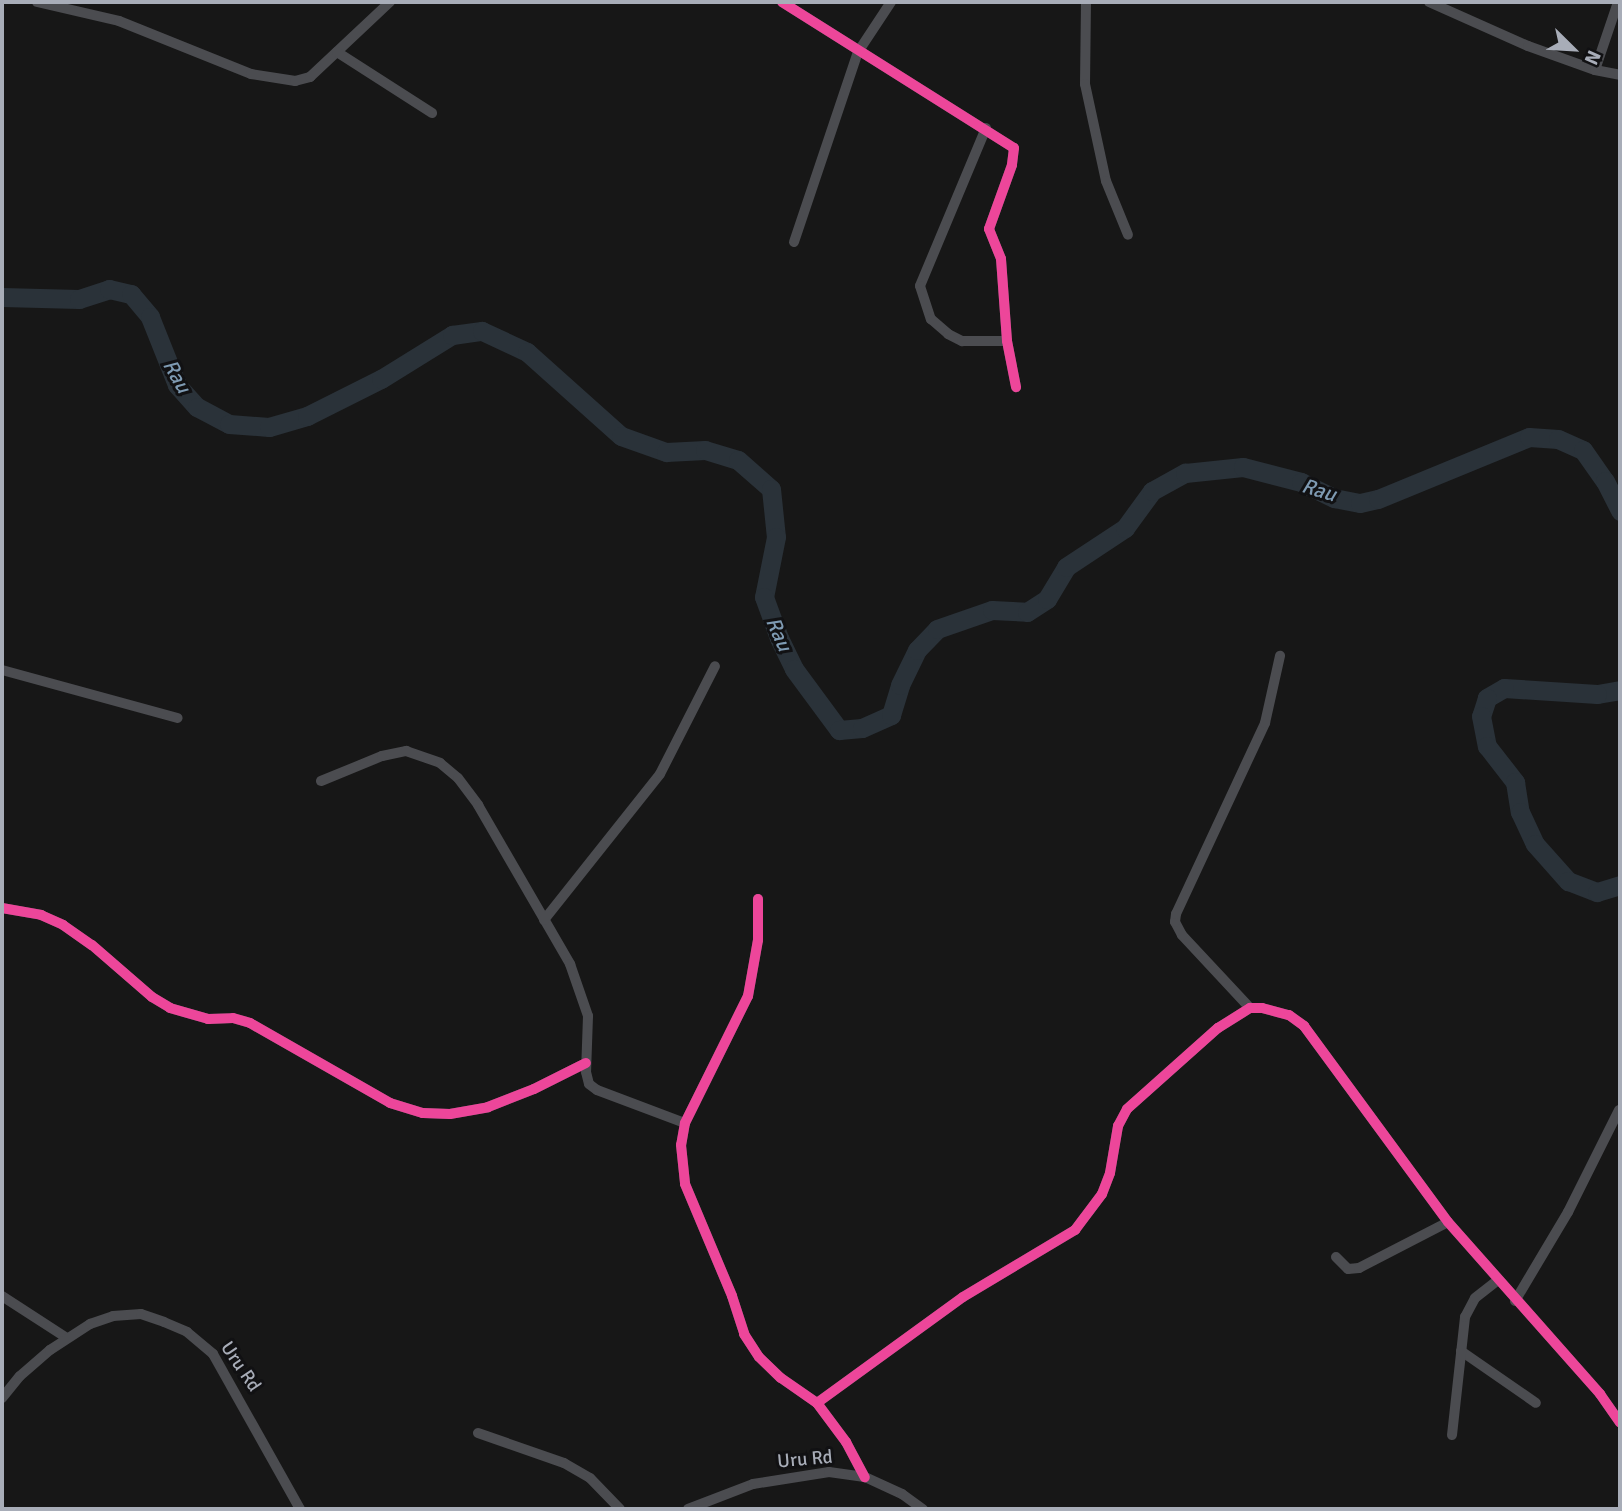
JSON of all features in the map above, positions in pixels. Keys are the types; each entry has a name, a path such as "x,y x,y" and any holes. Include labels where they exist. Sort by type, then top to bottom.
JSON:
{"street":[{"path":"37,2 119,20 251,74 295,81 310,77 390,2"},
{"path":"782,2 858,52 1012,145 1014,151 989,229 1001,259 1007,341 1016,387"},
{"path":"794,242 858,52 891,2"},
{"path":"1086,2 1084,84 1107,181 1128,235"},
{"path":"1429,2 1528,46 1595,70 1620,75"},
{"path":"1595,70 1618,2"},
{"path":"337,52 432,113"},
{"path":"986,128 920,286 931,319 948,334 962,341 1007,341"},
{"path":"1250,1008 1182,935 1175,922 1176,914 1261,733 1271,703 1280,656"},
{"path":"544,920 650,790 715,666"},
{"path":"2,670 178,718"},
{"path":"321,781 382,755 406,751 440,763 458,778 478,805 581,989 588,1016 587,1079 597,1090 685,1123"},
{"path":"758,899 757,954 748,996 685,1123 681,1145 685,1184 732,1296 744,1334 759,1357 780,1378 817,1403 846,1442 865,1477"},
{"path":"2,908 41,915 63,925 92,944 152,997 170,1008 186,1014 250,1023 390,1103 423,1113 450,1114 488,1107 534,1090 586,1063"},
{"path":"817,1403 963,1297 1075,1230 1102,1195 1110,1173 1118,1126 1127,1109 1218,1028 1250,1008 1274,1009 1289,1015 1304,1026 1448,1222 1497,1281 1600,1394 1620,1423"},
{"path":"1515,1301 1568,1212 1619,1110"},
{"path":"1336,1257 1348,1269 1359,1268 1448,1222"},
{"path":"1452,1435 1461,1329 1470,1306 1497,1281"},
{"path":"2,1297 67,1338"},
{"name":"Uru Rd","path":"2,1398 19,1376 67,1338 90,1324 113,1316 141,1314 187,1332 213,1354 300,1509"},
{"path":"1461,1351 1536,1403"},
{"path":"478,1433 564,1463 590,1478 620,1509"},
{"name":"Uru Rd","path":"688,1509 753,1484 788,1476 829,1472 865,1477 901,1494 923,1509"}],"waterway":[{"name":"Rau","path":"2,297 79,299 109,289 131,294 150,317 177,385 197,407 229,424 269,427 307,416 381,379 452,335 482,331 527,352 621,436 666,452 705,450 738,460 771,489 776,537 764,597 779,638 794,669 839,730 862,728 891,715 900,685 917,650 937,629 992,610 1027,612 1047,599 1066,567 1125,528 1152,491 1185,473 1243,467 1301,482 1334,498 1360,503 1378,499 1529,437 1558,439 1583,450 1605,481 1620,511"},
{"name":"Rau","path":"1620,690 1597,694 1504,688 1487,698 1481,716 1487,746 1515,782 1520,812 1535,844 1568,881 1597,892 1620,885"}],"cycle path":[{"path":"782,2 1014,148 1012,165 989,229 1001,259 1007,341 1016,387"},
{"path":"758,899 758,940 748,996 685,1123 681,1145 685,1184 732,1296 744,1334 759,1357 781,1378 817,1403 846,1442 865,1477"},
{"path":"2,908 41,915 63,925 92,945 152,997 170,1008 208,1019 233,1018 250,1023 390,1103 423,1113 450,1114 488,1107 534,1089 586,1063"},
{"path":"817,1403 963,1297 1075,1230 1102,1194 1110,1173 1118,1126 1127,1109 1218,1028 1250,1008 1262,1008 1289,1015 1304,1026 1448,1222 1600,1394 1620,1423"}]}
